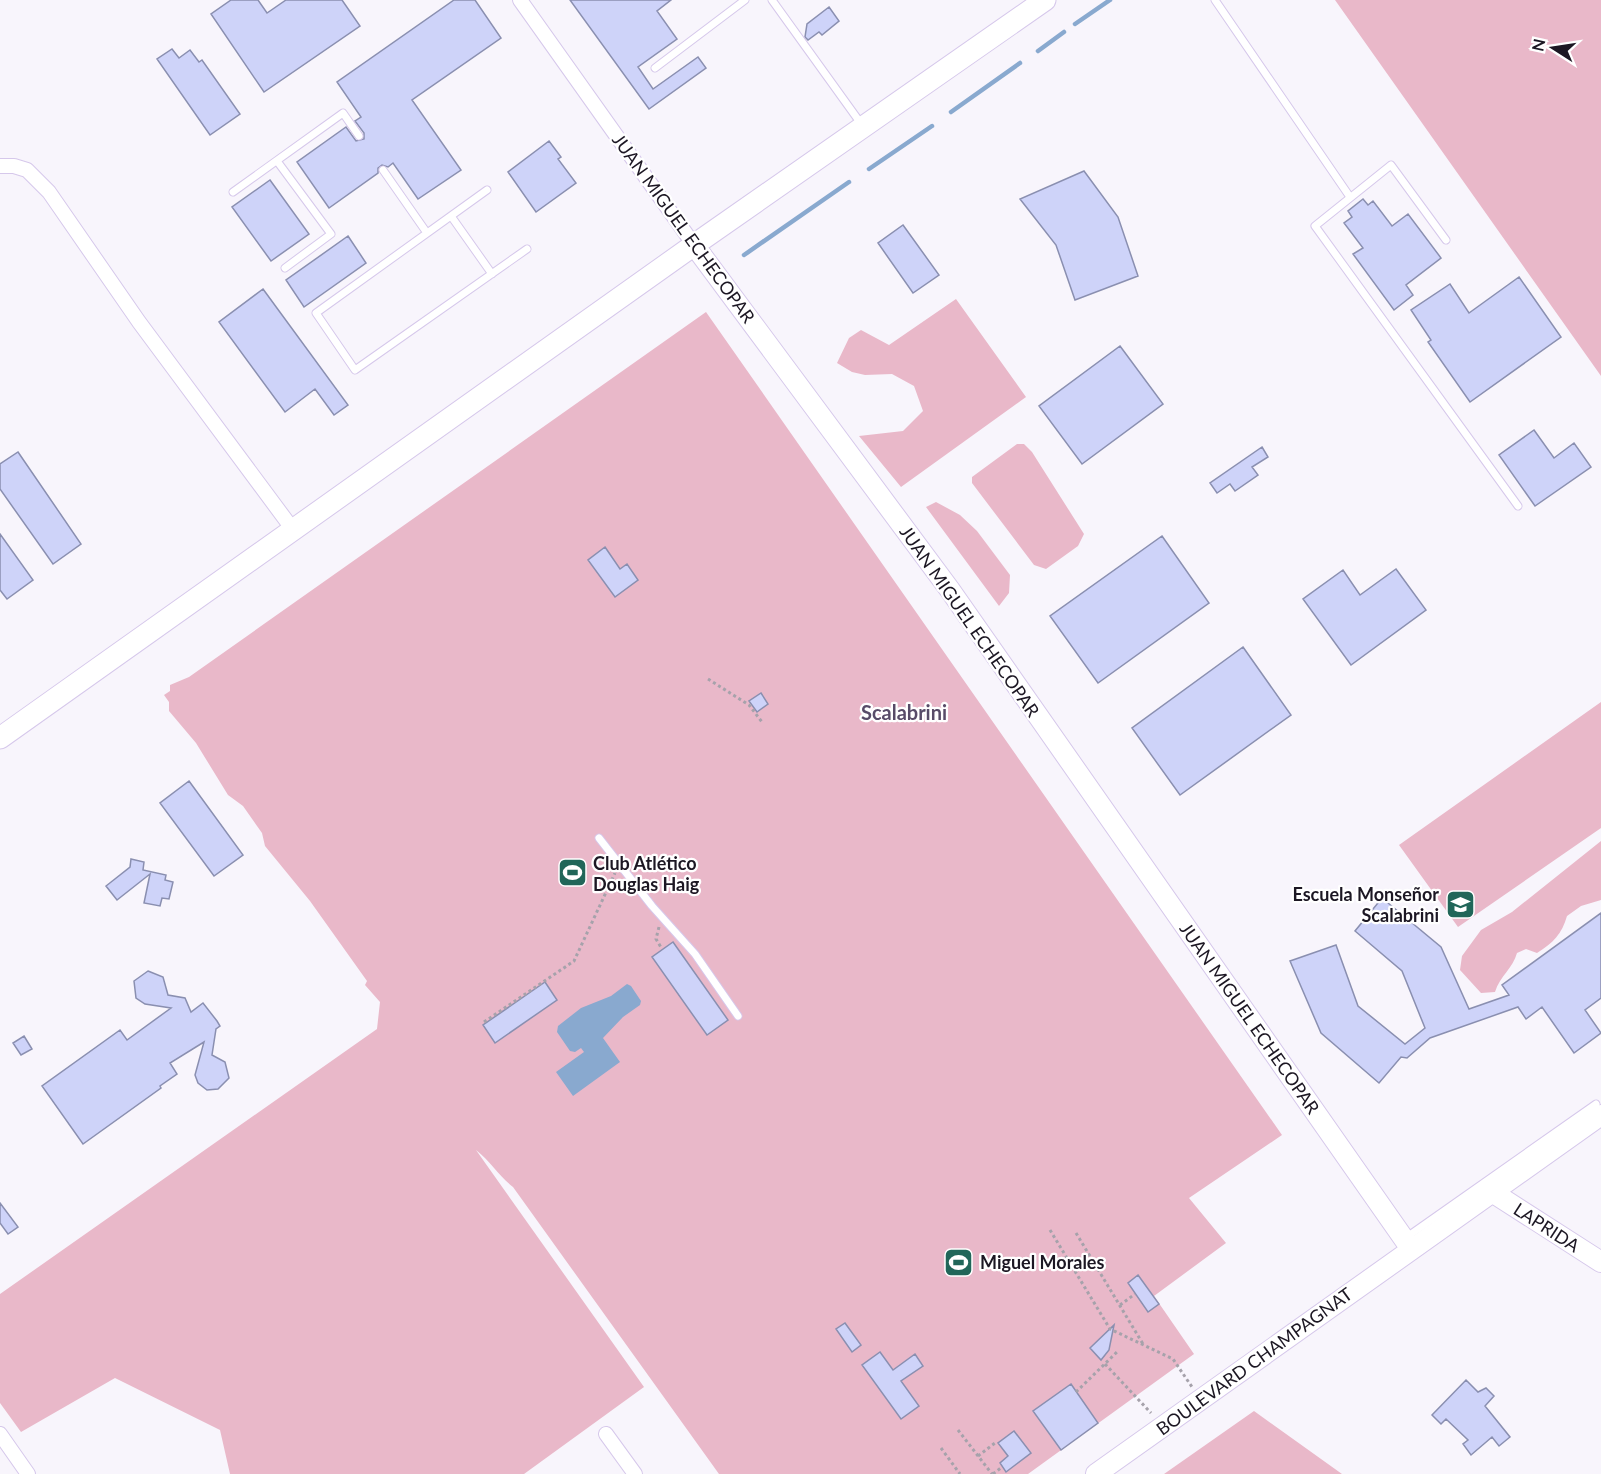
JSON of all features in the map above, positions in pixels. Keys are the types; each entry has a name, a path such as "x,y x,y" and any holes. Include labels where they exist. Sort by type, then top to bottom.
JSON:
{"main road":[{"path":"0,738 694,245 1045,0"}],"street":[{"name":"JUAN MIGUEL ECHECOPAR","path":"520,0 694,245 950,590 1408,1244"},
{"path":"0,166 14,166 27,170 50,192 139,322 217,429 263,485 294,531"},
{"name":"BOULEVARD CHAMPAGNAT","path":"1096,1474 1201,1399 1408,1244 1492,1191 1599,1109"},
{"name":"LAPRIDA","path":"1492,1191 1601,1262"},
{"path":"0,1434 28,1474"},
{"path":"606,1434 635,1474"}],"lane":[{"path":"655,68 745,0"},
{"path":"772,0 864,127"},
{"path":"1215,0 1350,196"},
{"path":"234,192 342,112 358,135"},
{"path":"277,160 331,234 285,268"},
{"path":"1446,240 1391,165 1315,225 1518,506"},
{"path":"383,170 427,233"},
{"path":"487,190 316,313 355,370 527,249"},
{"path":"451,216 492,274"},
{"path":"599,838 662,917 695,954 738,1016"},
{"path":"1408,1244 1599,1109"}],"path":[{"path":"708,678 749,705 762,722"},
{"path":"484,1022 574,961 619,864"},
{"path":"662,917 656,939 662,949"},
{"path":"1050,1230 1110,1329 1173,1359 1201,1399"},
{"path":"1076,1233 1144,1345"},
{"path":"1120,1305 1135,1294"},
{"path":"1076,1392 1117,1352"},
{"path":"1105,1364 1162,1426"},
{"path":"958,1430 992,1474 1002,1467"},
{"path":"978,1456 995,1443"},
{"path":"941,1448 960,1474"}],"shaded area":[{"path":"1335,0 1601,0 1601,376"},
{"path":"956,299 1026,397 901,487 859,436 903,431 923,411 914,386 892,374 865,375 852,372 837,363 849,338 861,330 889,345"},
{"name":"Club Atlético Douglas Haig","path":"706,312 1282,1135 1189,1198 1226,1243 1154,1296 1194,1354 1028,1474 719,1474 513,1187 476,1150 644,1387 524,1474 230,1474 220,1430 115,1378 21,1432 0,1403 0,1294 377,1029 380,1002 365,985 367,981 310,901 265,846 262,833 243,806 228,795 196,743 169,711 169,702 164,695 170,691 170,685 189,677"},
{"path":"1017,444 1024,444 1032,452 1084,534 1078,546 1046,569 1034,565 972,483 972,477"},
{"path":"936,502 960,515 977,531 1010,575 1009,593 999,606 926,507"},
{"path":"1601,702 1601,828 1458,927 1399,845"},
{"path":"1601,841 1601,900 1581,906 1567,916 1556,937 1537,953 1526,949 1517,953 1495,992 1481,993 1460,970 1462,956 1481,930 1512,912"},
{"path":"1254,1411 1342,1474 1164,1474"}],"water":[{"path":"627,984 631,986 641,1001 640,1005 623,1017 603,1038 620,1062 573,1096 556,1072 584,1052 581,1048 575,1052 570,1051 557,1032 558,1026 581,1008 611,996"}],"building":[{"path":"231,0 258,0 267,13 286,0 342,0 360,26 264,92 211,14"},
{"path":"454,0 475,0 501,38 412,100 461,170 418,199 393,163 388,167 382,165 378,168 378,173 329,208 297,162 346,127 356,141 364,139 364,133 355,121 361,117 337,82"},
{"path":"570,0 671,0 657,11 677,39 638,67 653,89 698,57 706,68 649,109"},
{"path":"829,7 839,21 822,35 819,32 808,40 805,37 807,24"},
{"path":"172,49 179,58 190,50 199,62 202,60 240,114 210,135 157,59"},
{"path":"549,141 561,157 558,159 576,183 536,212 508,172"},
{"path":"1084,171 1118,217 1138,276 1075,300 1056,245 1020,199"},
{"path":"270,180 309,234 271,261 232,207"},
{"path":"1363,199 1368,205 1373,201 1392,226 1408,214 1441,258 1406,285 1413,295 1394,310 1353,254 1363,248 1344,223 1352,217 1348,211"},
{"path":"903,225 939,275 913,293 878,243"},
{"path":"348,236 366,263 304,307 286,280"},
{"path":"1519,277 1561,337 1470,402 1428,342 1431,340 1411,310 1450,284 1469,313"},
{"path":"263,289 348,405 334,415 315,389 285,412 219,322"},
{"path":"1120,346 1163,404 1082,464 1039,406"},
{"path":"1534,430 1554,458 1574,443 1591,467 1535,506 1499,455"},
{"path":"1262,447 1268,457 1252,467 1258,475 1235,491 1230,484 1217,493 1210,483"},
{"path":"18,452 81,544 53,564 0,489 0,464"},
{"path":"0,534 33,580 7,599 0,590"},
{"path":"1162,536 1209,603 1098,683 1050,616"},
{"path":"605,547 620,569 627,564 638,580 615,597 588,560"},
{"path":"1396,569 1426,610 1351,665 1303,599 1343,570 1360,595"},
{"path":"1243,647 1291,715 1180,795 1132,728"},
{"path":"761,693 768,704 757,712 749,701"},
{"path":"189,781 243,855 214,876 160,803"},
{"path":"131,859 144,862 143,870 166,875 165,880 173,882 169,899 162,898 160,906 144,903 150,874 117,900 106,886 130,867"},
{"path":"1382,898 1441,947 1469,1009 1509,995 1502,985 1601,913 1601,998 1585,1010 1601,1033 1574,1053 1542,1007 1526,1019 1518,1007 1430,1038 1407,1058 1401,1057 1379,1083 1321,1033 1290,961 1336,945 1358,1006 1405,1044 1425,1028 1402,971 1355,931"},
{"path":"673,942 728,1020 707,1035 652,957"},
{"path":"148,971 163,977 168,995 185,998 191,1012 203,1003 217,1021 220,1026 216,1029 212,1055 225,1062 229,1078 218,1089 207,1090 198,1083 195,1075 204,1042 170,1063 177,1074 160,1086 161,1088 83,1144 42,1086 120,1030 127,1040 171,1008 145,1004 136,998 134,981"},
{"path":"545,982 557,1000 495,1043 483,1025"},
{"path":"24,1036 32,1049 21,1055 13,1043"},
{"path":"0,1203 18,1227 8,1234 0,1223"},
{"path":"1138,1275 1159,1304 1148,1312 1128,1283"},
{"path":"845,1323 861,1345 852,1352 836,1329"},
{"path":"1114,1325 1109,1350 1101,1360 1090,1348"},
{"path":"880,1352 893,1370 915,1354 923,1366 901,1381 919,1406 901,1419 862,1365"},
{"path":"1466,1380 1478,1392 1486,1388 1494,1396 1485,1406 1510,1437 1499,1446 1492,1437 1471,1455 1463,1444 1468,1440 1446,1419 1441,1424 1432,1415"},
{"path":"1071,1384 1098,1423 1061,1450 1033,1411"},
{"path":"1014,1431 1031,1453 1006,1472 1000,1463 1008,1456 998,1443"}],"waterway":[{"path":"1075,24 1110,0"},
{"path":"1038,51 1064,32"},
{"path":"951,112 1020,63"},
{"path":"869,169 932,126"},
{"path":"744,255 849,182"}],"place":[{"name":"Club Atlético Douglas Haig","path":"572,873"},
{"name":"Escuela Monseñor Scalabrini","path":"1460,904"},
{"name":"Miguel Morales","path":"959,1262"}],"district":[{"name":"Scalabrini","path":"904,712"}]}
